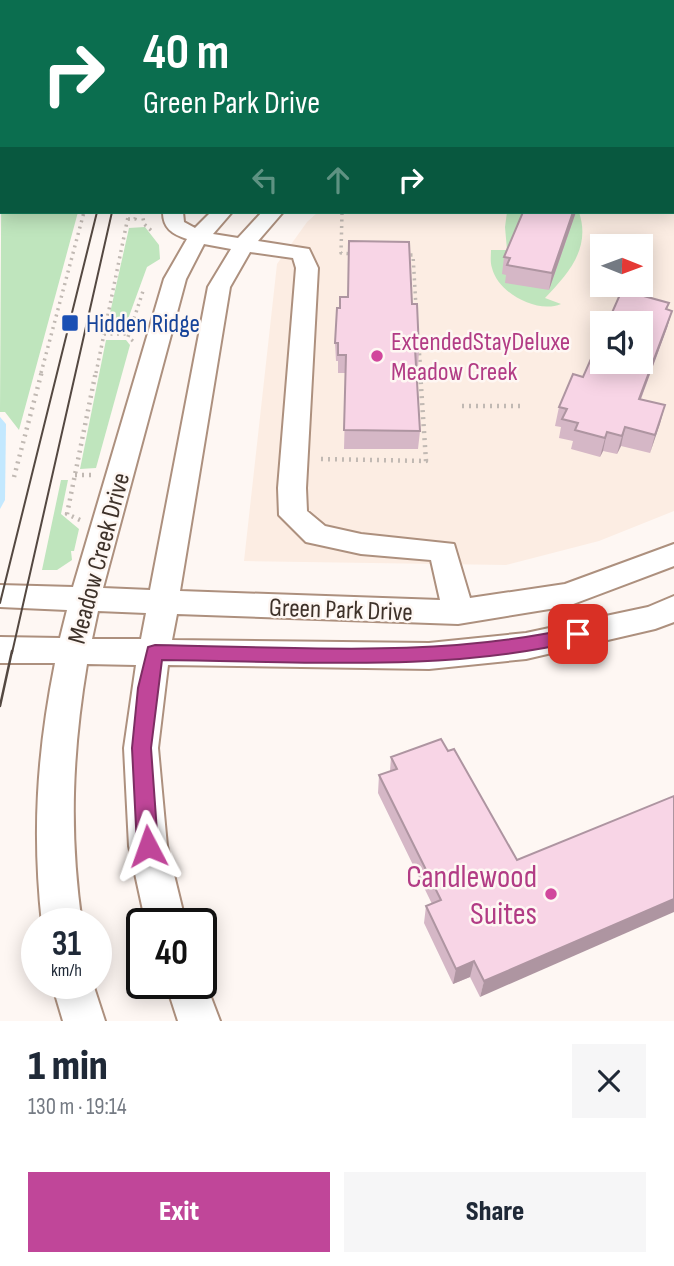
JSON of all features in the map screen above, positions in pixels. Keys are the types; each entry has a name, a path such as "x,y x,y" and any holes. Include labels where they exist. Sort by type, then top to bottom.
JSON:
{"street":[{"path":"173,214 173,223 177,228 198,237 302,253 307,268 294,458 293,515 316,535 360,544 444,551 458,612"},
{"name":"Meadow Creek Drive","path":"59,908 54,883 54,760 72,651 175,279 198,237 220,214"},
{"path":"162,908 148,846 141,748 148,688 219,287 244,244 272,214"},
{"name":"Green Park Drive","path":"0,596 163,604 458,612 568,595 674,555"},
{"name":"Green Park Drive","path":"0,650 429,656 526,646 655,617 674,608"},
{"path":"77,999 84,1021"},
{"path":"191,999 199,1021"}],"path":[{"path":"14,477 82,214"},
{"path":"87,523 67,514 129,214"},
{"path":"128,219 135,219 136,214"},
{"path":"342,214 341,253 365,254"},
{"path":"401,255 413,255 416,310"},
{"path":"104,334 129,334"},
{"path":"294,458 426,461 418,337"},
{"path":"462,406 523,406"},
{"path":"75,475 100,475"}],"shaded area":[{"path":"316,214 674,214 674,511 599,541 506,565 244,561 277,264"}],"green space":[{"path":"1,214 77,214 19,430 5,412 0,412"},
{"path":"507,214 579,214 582,237 576,259 545,298 561,304 530,304 502,286 491,266 491,250 507,250"},
{"path":"145,227 159,245 160,259 147,267 124,330 106,331 129,228"},
{"path":"106,340 126,340 130,345 96,468 80,469"},
{"path":"61,480 68,480 61,514 79,529 74,551 71,551 72,560 57,570 42,570"}],"water":[{"path":"0,417 6,424 5,500 0,509"}],"building":[{"path":"522,214 572,214 552,273 507,265 510,258 504,257"},
{"name":"ExtendedStayDeluxe Meadow Creek","path":"349,241 409,242 412,304 417,304 419,350 415,349 420,431 344,430 346,355 338,355 338,343 335,343 340,297 348,297"},
{"path":"618,298 651,298 669,303 666,309 672,311 653,362 653,311 613,311"},
{"path":"590,361 590,374 648,374 639,399 665,405 655,435 625,427 622,436 607,432 605,438 575,430 578,423 562,419 567,409 559,407 573,374 583,377"},
{"name":"Candlewood Suites","path":"441,739 448,751 454,749 517,860 674,796 674,899 484,981 474,961 456,969 426,906 441,900 379,775 397,769 391,757"}],"tram line":[{"path":"0,603 97,214"},
{"path":"12,653 112,214"},
{"path":"0,706 12,651"}],"place":[{"name":"Hidden Ridge","path":"70,323"},
{"name":"ExtendedStayDeluxe Meadow Creek","path":"377,356"},
{"name":"Candlewood Suites","path":"551,894"}],"route":[{"path":"148,846 141,748 155,652 429,656 526,646 578,634"}]}
